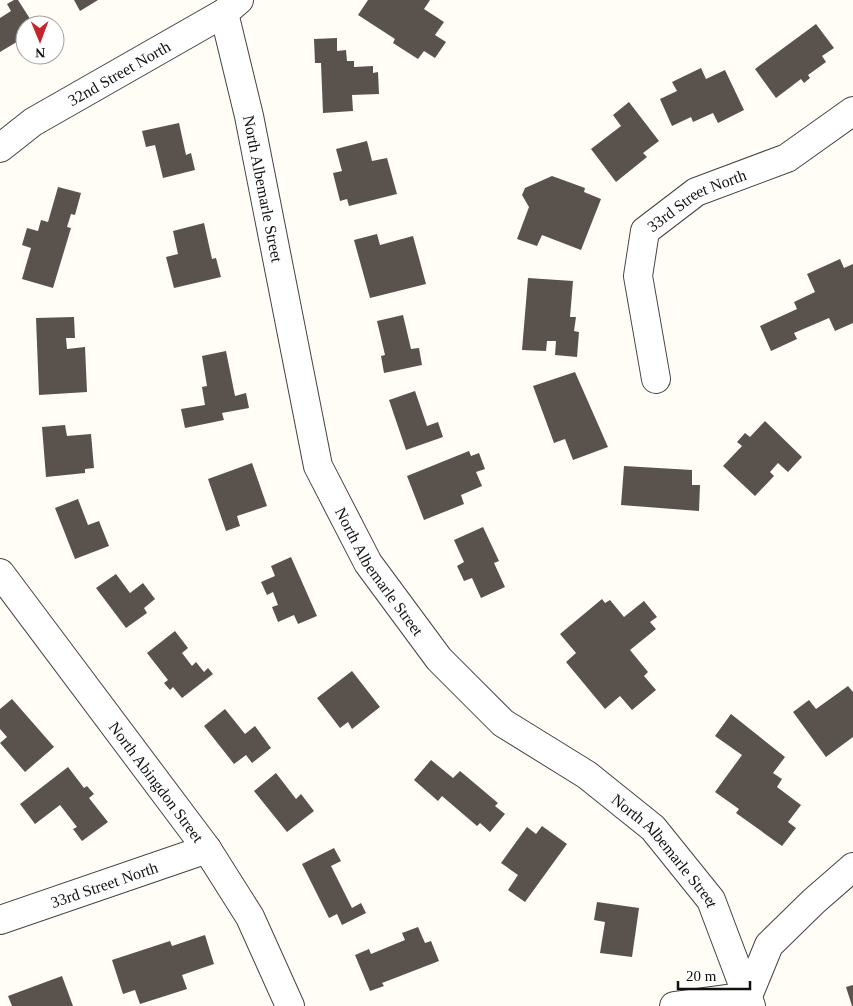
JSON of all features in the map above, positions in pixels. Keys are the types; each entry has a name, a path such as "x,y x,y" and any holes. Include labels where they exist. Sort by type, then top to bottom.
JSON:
{"street":[{"name":"32nd Street North","path":"0,148 33,122 232,6"},
{"name":"North Albemarle Street","path":"232,6 251,125 318,466 368,563 439,660 503,723 588,775 653,828 711,900 750,1001"},
{"name":"33rd Street North","path":"656,378 638,276 645,231 696,192 787,158 853,111"},
{"name":"North Abingdon Street","path":"0,573 207,849 250,917 290,1006"},
{"name":"33rd Street North","path":"0,920 207,849"},
{"path":"674,1006 750,1001 769,945 814,901 853,867"}],"building":[{"path":"18,0 28,15 15,15 15,43 0,52 0,18 11,11 7,4"},
{"path":"74,0 98,0 80,11"},
{"path":"368,0 430,0 424,9 444,22 435,35 446,42 435,58 424,51 418,59 393,43 395,39 358,15"},
{"path":"816,24 834,48 822,56 826,62 808,75 810,78 804,83 801,79 776,98 755,69"},
{"path":"337,38 337,51 346,50 347,61 354,61 354,67 373,66 373,73 378,72 379,94 352,95 353,111 323,113 321,63 315,63 314,39"},
{"path":"701,68 706,79 725,70 744,110 718,123 713,113 693,122 691,117 672,126 660,99 677,91 672,82"},
{"path":"629,102 659,141 643,153 647,157 616,182 591,149 621,126 613,115"},
{"path":"179,123 186,155 191,153 195,170 163,178 155,145 146,147 142,131"},
{"path":"367,141 372,161 387,158 397,194 349,206 347,199 340,201 333,173 342,171 336,149"},
{"path":"552,176 585,188 584,192 601,199 581,250 542,235 537,246 517,239 529,207 522,195 525,188"},
{"path":"58,187 81,193 75,215 71,214 67,227 71,228 53,288 22,279 31,248 22,245 27,228 38,231 41,220 48,222"},
{"path":"204,223 212,259 216,258 221,277 174,288 166,257 178,254 173,231"},
{"path":"377,234 380,245 413,236 426,284 370,298 354,240"},
{"path":"840,259 844,268 853,264 853,323 835,331 829,318 794,333 797,339 771,351 760,326 797,309 794,302 815,292 807,274"},
{"path":"528,278 573,281 570,317 576,317 574,331 579,332 577,357 555,355 556,341 547,341 546,351 522,350"},
{"path":"403,315 411,349 419,348 422,365 384,373 381,356 385,355 377,321"},
{"path":"74,317 75,338 66,338 67,349 85,347 87,392 39,395 36,318"},
{"path":"226,351 235,396 246,393 249,408 222,413 224,420 185,428 181,409 205,405 202,387 207,386 202,356"},
{"path":"575,372 608,447 573,460 565,439 554,443 533,386"},
{"path":"415,391 427,426 438,422 443,437 406,450 389,400"},
{"path":"765,421 802,457 788,472 778,463 770,472 774,476 755,496 723,466 742,446 737,442 745,433 750,437"},
{"path":"65,425 67,436 91,434 94,468 85,469 85,473 46,477 42,427"},
{"path":"469,451 471,456 479,453 485,469 476,472 482,486 461,495 464,504 424,520 407,476"},
{"path":"252,463 267,506 237,516 240,526 226,531 208,479"},
{"path":"624,466 692,470 692,485 700,485 699,511 621,505"},
{"path":"78,499 88,525 99,521 109,546 75,559 55,508"},
{"path":"483,527 499,561 494,563 505,587 481,598 472,578 464,581 457,566 464,562 454,540"},
{"path":"291,557 317,616 298,624 294,615 278,622 272,607 278,605 273,592 267,595 261,582 275,576 271,566"},
{"path":"116,574 130,593 143,583 155,599 144,608 147,613 126,628 96,588"},
{"path":"602,599 605,603 610,600 624,617 644,601 657,617 650,622 656,629 630,650 648,672 644,676 656,690 632,710 620,696 605,709 566,662 576,653 560,634"},
{"path":"175,631 188,648 182,653 192,666 196,662 204,672 208,668 213,674 182,698 173,687 170,690 164,683 168,680 147,653"},
{"path":"352,671 380,707 352,729 348,722 340,728 317,698"},
{"path":"848,686 853,692 853,737 826,757 793,712 809,700 816,709"},
{"path":"12,699 54,747 25,772 0,743 7,737 0,729 0,709"},
{"path":"225,709 245,734 255,726 271,748 252,763 246,755 234,764 204,726"},
{"path":"731,714 785,757 773,773 782,779 777,787 801,805 788,822 796,828 782,846 736,813 739,809 715,792 742,755 715,736"},
{"path":"431,760 453,778 460,771 498,803 495,806 505,814 490,832 480,823 477,826 442,796 438,801 414,780"},
{"path":"68,767 84,788 87,786 94,794 89,798 108,822 82,841 73,829 77,827 60,805 35,824 20,804"},
{"path":"276,773 296,799 301,794 314,811 287,832 254,791"},
{"path":"542,826 567,844 525,902 508,890 518,875 501,863 527,827 536,834"},
{"path":"334,848 341,861 331,866 352,908 361,903 366,913 342,925 337,914 329,918 302,864"},
{"path":"597,902 639,908 632,957 600,953 605,922 594,920"},
{"path":"418,927 425,943 431,941 439,961 382,983 384,986 370,991 355,955 369,949 371,954 405,940 402,933"},
{"path":"205,935 214,964 182,975 187,989 140,1004 135,990 123,994 112,960 170,941 172,946"},
{"path":"62,976 73,1006 12,1006 8,996"},
{"path":"853,985 853,1006 852,1006 846,987"}]}
